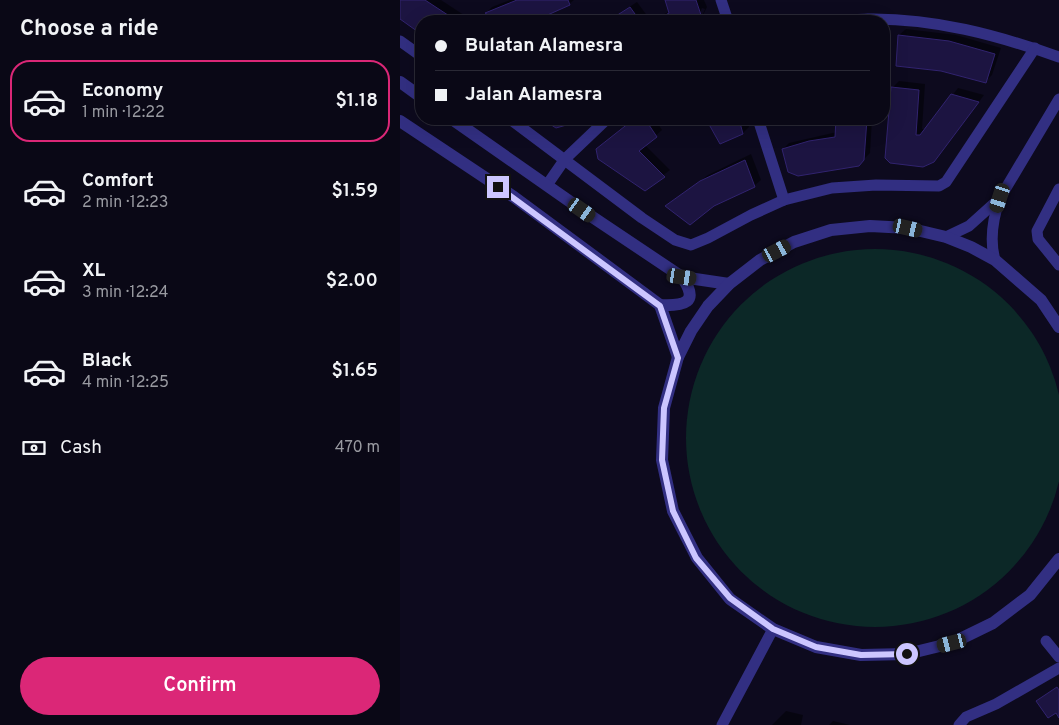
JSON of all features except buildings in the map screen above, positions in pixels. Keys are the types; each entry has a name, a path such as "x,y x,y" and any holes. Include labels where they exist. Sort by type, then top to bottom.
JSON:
{"street":[{"path":"721,0 726,15"},
{"path":"890,19 936,23 981,32 1059,57"},
{"path":"400,41 415,52"},
{"path":"518,125 642,218 675,240 691,245 784,200 832,188 876,185 932,187 946,182 1035,48"},
{"path":"400,82 415,93"},
{"path":"995,260 991,248 992,234 994,215 1000,198 1059,99"},
{"path":"400,121 514,198 660,306 678,358"},
{"path":"461,125 682,277 687,284 690,296 688,301 676,306 660,306"},
{"path":"546,185 564,159 601,125"},
{"path":"760,125 784,200"},
{"path":"1059,188 1037,231 1037,235 1038,239 1059,265"},
{"path":"946,237 969,226 1000,198"},
{"path":"1059,327 1041,300 995,260 971,247 946,237 908,228 870,226 831,230 794,242 760,260 729,284 708,306 678,358 664,408 662,452 673,511 696,558 730,598 773,629 816,647 861,655 907,654 952,643 993,623 1030,595 1059,559"},
{"path":"682,277 729,284"},
{"path":"722,725 773,629"},
{"path":"1046,641 1059,658"},
{"path":"959,725 966,716 996,704 1059,668"}],"green space":[{"path":"856,250 894,250 930,257 964,271 995,292 1021,318 1042,349 1056,383 1060,401 1060,475 1056,493 1042,527 1021,558 995,584 964,605 930,619 894,626 856,626 820,619 786,605 755,584 729,558 708,527 694,493 687,457 687,419 694,383 708,349 729,318 755,292 786,271 820,257"}],"route":[{"path":"498,187 660,306 678,358 664,408 662,460 673,511 696,558 730,598 773,629 816,647 861,655 907,654"}]}
